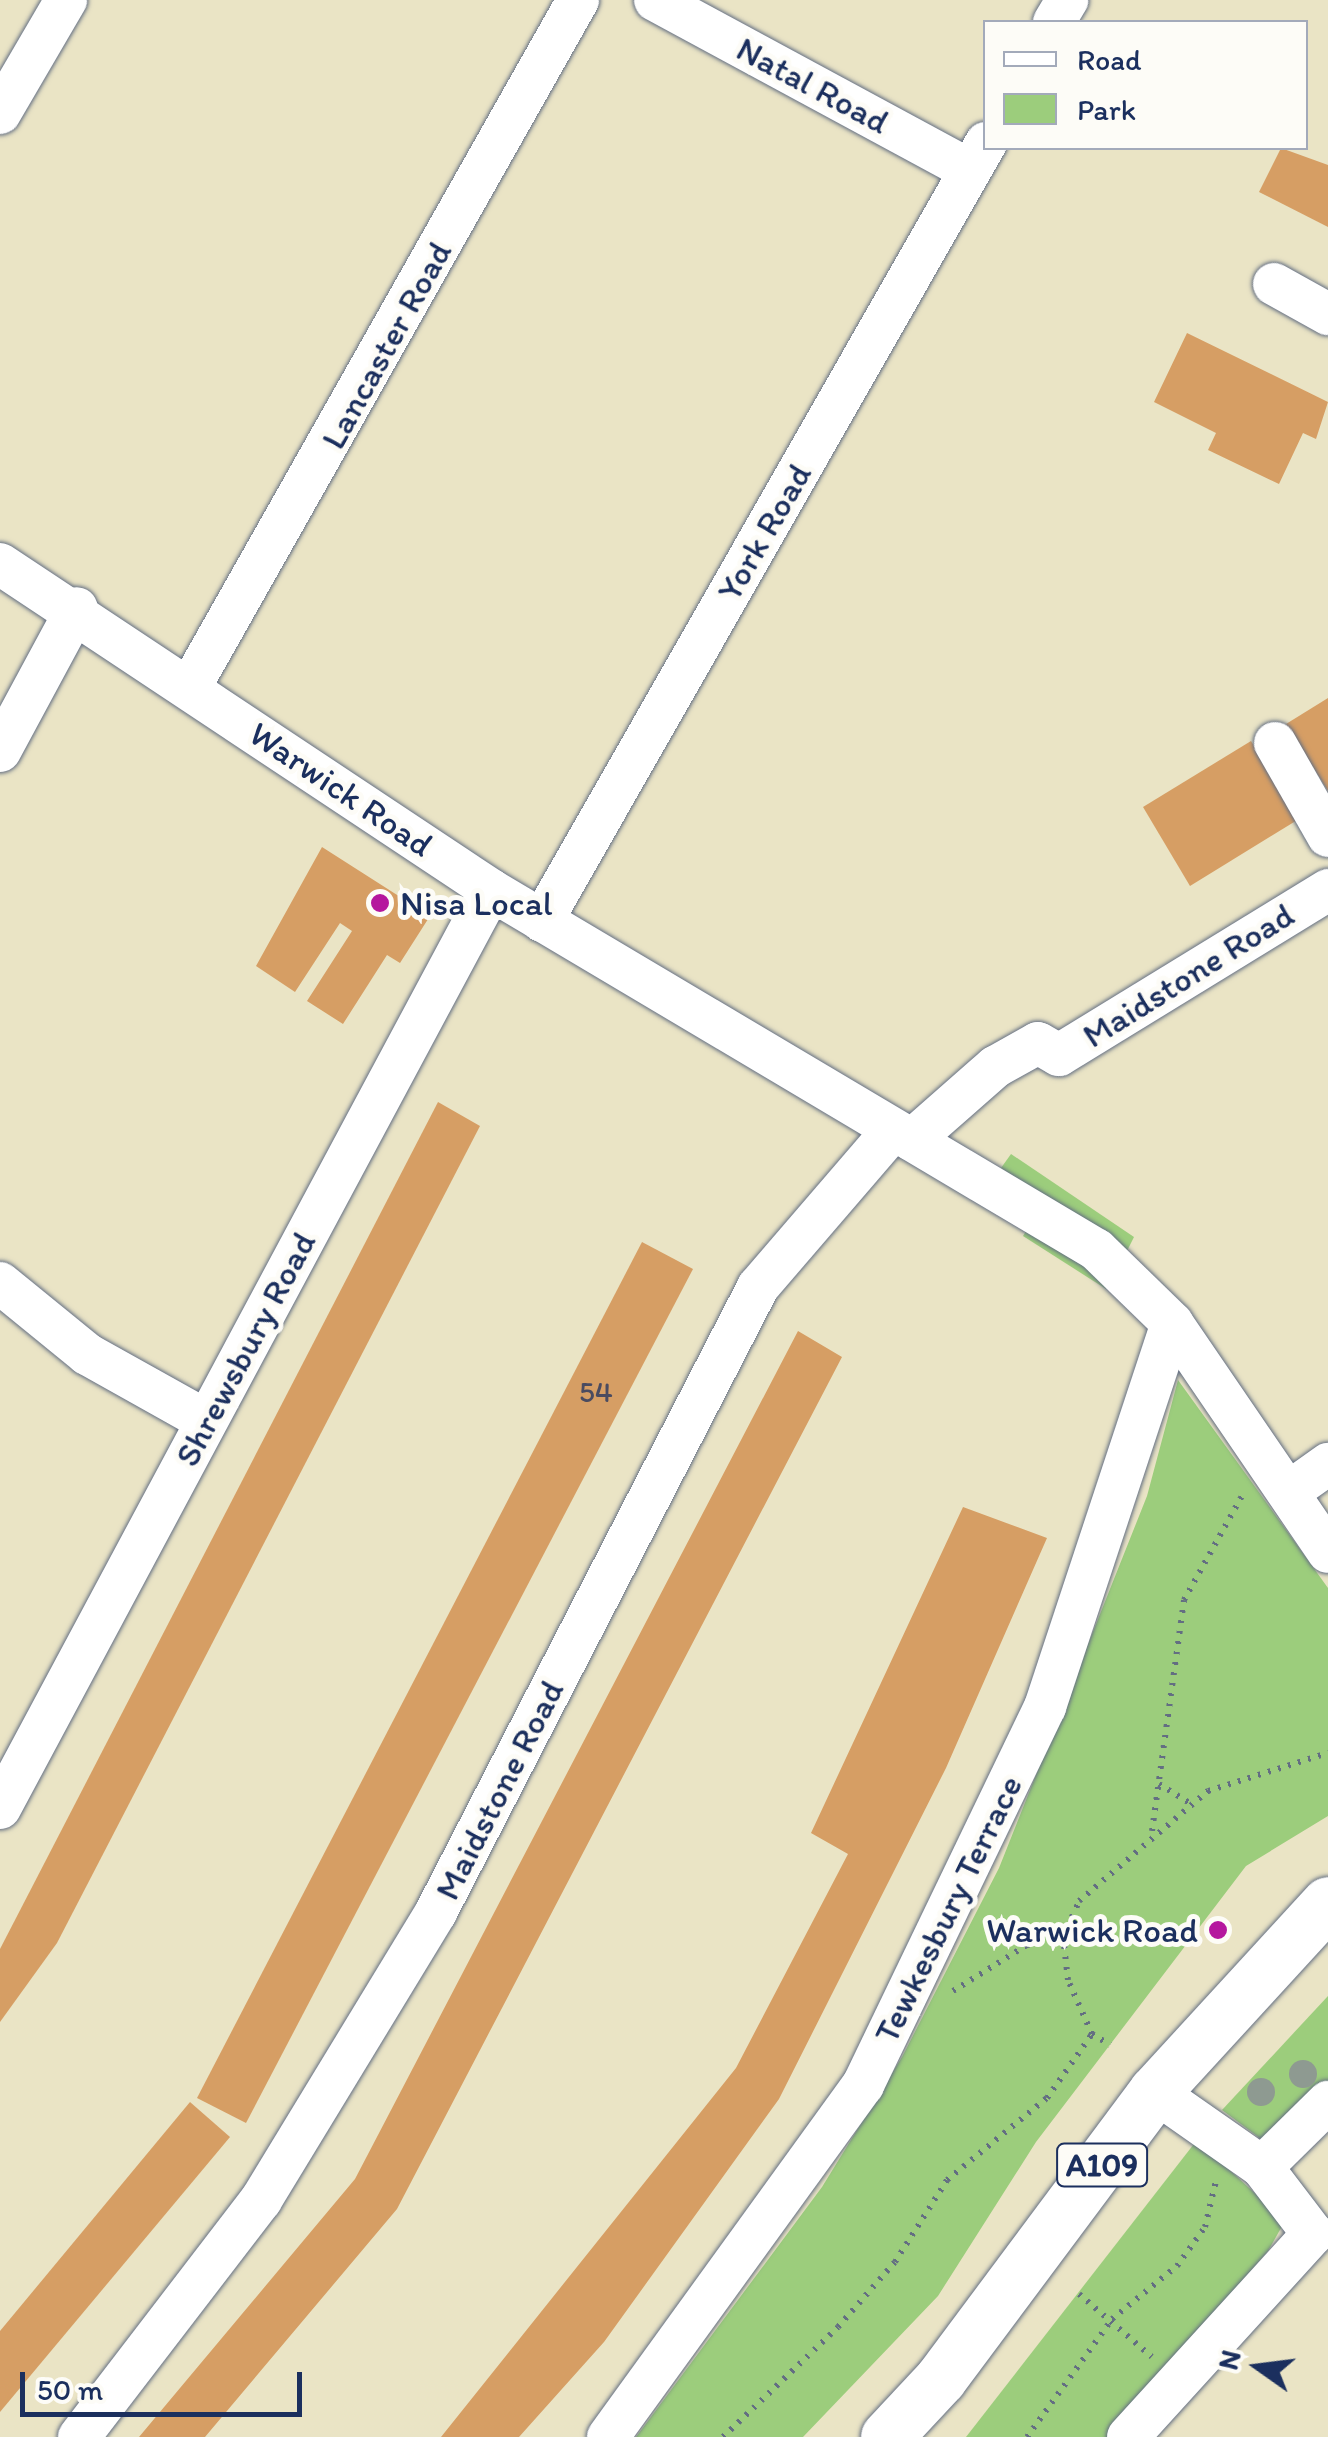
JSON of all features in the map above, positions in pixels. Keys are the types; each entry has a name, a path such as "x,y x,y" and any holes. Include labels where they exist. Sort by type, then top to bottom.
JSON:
{"main road":[{"name":"A109","path":"887,2437 942,2379 1154,2092 1328,1903"}],"street":[{"path":"0,113 66,0"},
{"name":"Lancaster Road","path":"190,687 578,0"},
{"name":"Natal Road","path":"655,0 978,156"},
{"name":"York Road","path":"542,921 978,156"},
{"path":"1274,284 1328,314"},
{"name":"Warwick Road","path":"0,564 77,608 491,890 902,1135 1128,1276 1172,1323"},
{"path":"0,751 77,608"},
{"path":"1275,743 1328,836"},
{"name":"Shrewsbury Road","path":"0,1808 491,890"},
{"name":"Maidstone Road","path":"80,2437 261,2200 436,1912 758,1287 902,1135 995,1066 1038,1043 1058,1055 1328,890"},
{"path":"0,1283 86,1354 205,1420"},
{"path":"1172,1323 1272,1484 1328,1552"},
{"name":"Tewkesbury Terrace","path":"608,2437 864,2085 1076,1632 1160,1340 1172,1323"},
{"path":"1272,1484 1328,1464"},
{"path":"1128,2437 1314,2234 1262,2167 1154,2092"},
{"path":"1262,2167 1328,2102"}],"path":[{"path":"1151,1832 1184,1600 1217,1528 1272,1484"},
{"path":"1110,2045 1092,2034 1072,1993 1063,1936 1079,1901 1151,1832 1190,1804 1262,1768 1328,1753"},
{"path":"1159,1784 1190,1804"},
{"path":"916,1978 947,1994 991,1975 1027,1945 1063,1936"},
{"path":"722,2437 838,2327 895,2262 947,2180 1046,2098 1092,2034"},
{"path":"1027,2437 1112,2319 1178,2266 1205,2227 1217,2176 1204,2127"},
{"path":"1079,2294 1112,2319 1177,2384"}],"green space":[{"path":"1011,1154 1134,1237 1127,1251 1001,1168"},
{"path":"1031,1223 1113,1277 1106,1289 1023,1236"},
{"path":"1178,1380 1328,1588 1328,1816 1246,1866 1036,2142 938,2296 803,2437 636,2437 822,2187 902,2057 999,1868 1147,1496"},
{"path":"1328,1996 1328,2081 1265,2142 1222,2110"},
{"path":"1197,2140 1285,2221 1268,2251 1107,2437 966,2437"}],"building":[{"path":"1280,150 1328,165 1328,227 1259,192"},
{"path":"1187,333 1328,402 1316,439 1303,433 1279,484 1208,450 1216,433 1154,402"},
{"path":"1328,698 1328,791 1286,724"},
{"path":"1251,741 1299,819 1190,886 1143,807"},
{"path":"322,847 430,916 400,963 387,955 343,1024 307,1001 352,931 340,923 295,992 256,966"},
{"path":"438,1102 480,1126 57,1943 0,2022 0,1949"},
{"path":"642,1242 693,1269 246,2123 197,2098"},
{"path":"798,1331 842,1357 397,2209 205,2437 139,2437 355,2179"},
{"path":"963,1507 1047,1538 946,1768 779,2099 604,2342 519,2437 441,2437 736,2068 848,1854 811,1833"},
{"path":"190,2102 230,2137 0,2412 0,2331"}],"place":[{"name":"Nisa Local","path":"380,903"},
{"name":"Warwick Road","path":"1218,1930"}]}
